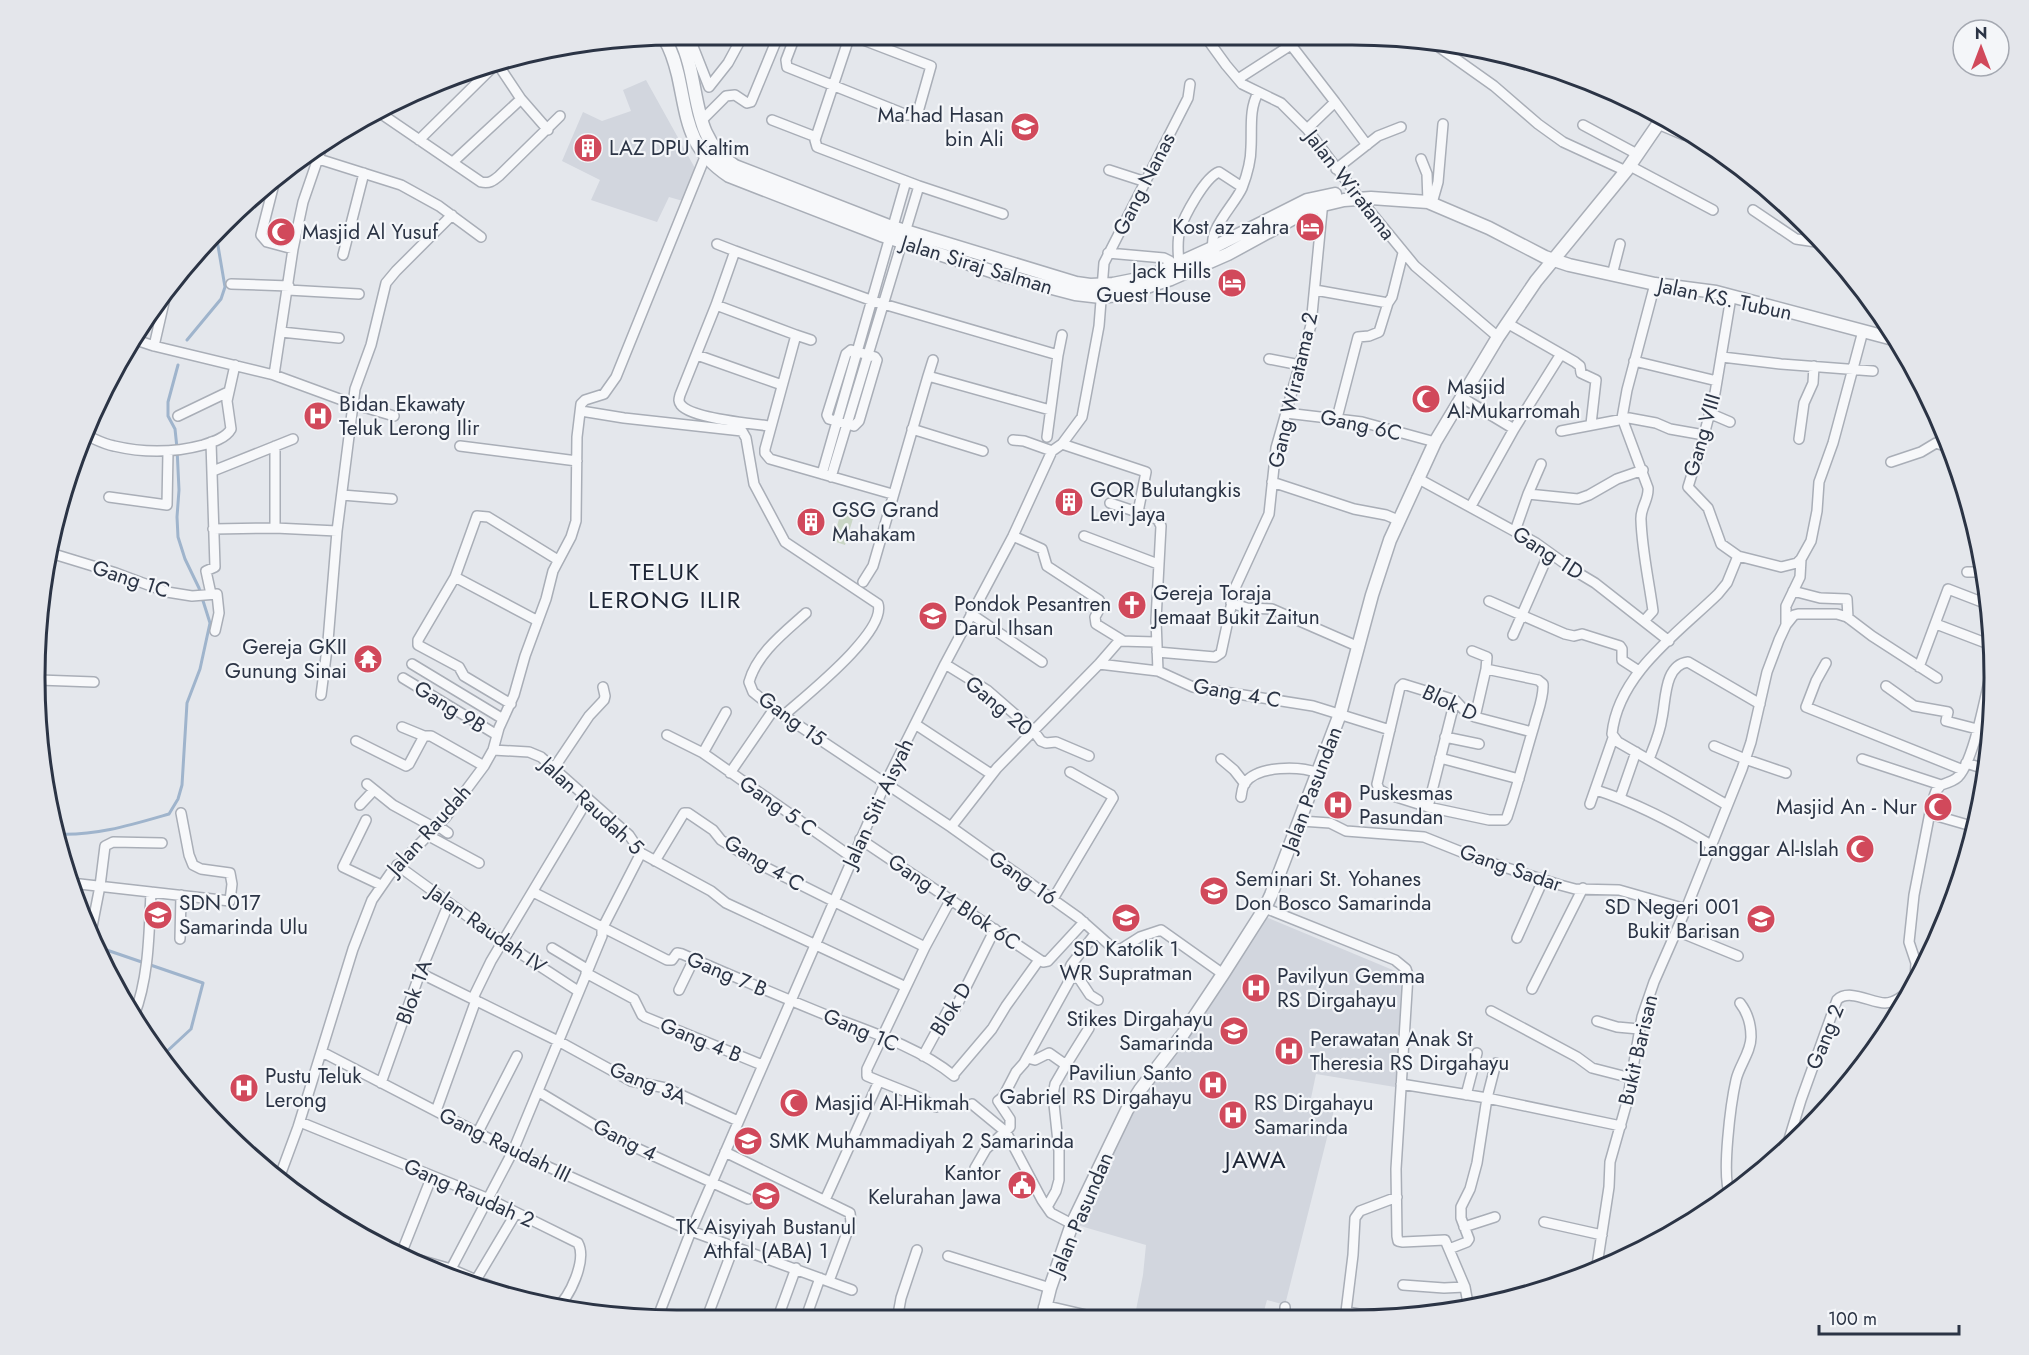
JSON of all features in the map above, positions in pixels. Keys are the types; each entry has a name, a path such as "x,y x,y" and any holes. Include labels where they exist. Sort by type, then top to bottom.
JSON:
{"street":[{"name":"Jalan Siraj Salman","path":"668,45 673,56 685,111 695,143 714,166 736,180 897,235 1101,291 1125,294 1156,284 1215,254 1303,202 1363,197 1430,203 1552,260"},
{"name":"Jalan Siraj Salman","path":"685,45 701,121 705,133 717,152 735,166 897,235"},
{"path":"687,45 710,87"},
{"path":"685,111 697,103 710,87 738,45"},
{"path":"701,121 726,96 735,95 747,103 751,102 775,45"},
{"path":"792,45 786,60 787,68 912,116 918,112 932,66 876,45"},
{"path":"847,45 815,145 819,149 919,186 1003,214"},
{"name":"Jalan Wiratama","path":"1212,45 1247,88 1281,103 1307,129 1336,169 1363,197 1415,266 1498,337"},
{"path":"1238,79 1291,45 1367,145"},
{"path":"1447,52 1481,76 1563,142 1628,169 1713,210"},
{"path":"502,71 521,99 548,130"},
{"path":"419,140 484,76"},
{"name":"Gang Nanas","path":"1101,291 1102,269 1108,253 1188,98 1190,84"},
{"path":"1215,254 1211,241 1213,236 1242,187 1251,151 1253,103 1258,93"},
{"path":"453,162 521,99"},
{"path":"1307,129 1335,102"},
{"path":"385,117 481,182 491,182 548,130 560,116"},
{"path":"772,120 816,137"},
{"path":"1430,203 1438,182 1443,124"},
{"path":"1583,125 1637,154"},
{"name":"Jalan Pasundan","path":"1044,1310 1072,1224 1134,1099 1183,1034 1265,908 1340,714 1375,585 1398,520 1435,442 1507,323 1552,260 1628,169 1658,125"},
{"path":"1336,169 1386,132 1401,127"},
{"path":"705,157 616,377 604,394 583,401 581,411 624,418 742,430 746,438 754,484 785,542 878,604 879,614 859,646 783,716"},
{"path":"274,375 289,288 293,249 303,202 318,158 401,185 452,215 481,237"},
{"path":"1421,159 1427,174 1430,203"},
{"path":"1109,170 1146,182"},
{"path":"1108,253 1164,258 1176,265 1179,231 1209,178 1219,172 1242,187"},
{"path":"343,255 364,173"},
{"path":"862,353 883,304 906,181"},
{"path":"826,475 862,353 873,301 897,235 919,186"},
{"path":"272,192 261,235 267,242 293,249"},
{"name":"Gang Wiratama 2","path":"1157,647 1219,656 1223,646 1235,588 1267,519 1275,453 1311,325 1324,200"},
{"path":"1753,210 1796,239 1809,241"},
{"path":"321,695 337,531 356,390 371,345 386,283 452,215"},
{"path":"717,244 873,301 1058,355"},
{"path":"1612,275 1620,244"},
{"path":"735,251 679,398 681,406 715,418 770,426"},
{"path":"1336,418 1357,339 1359,336 1369,336 1379,332 1392,297 1403,253"},
{"name":"Jalan Siraj Salman","path":"1101,291 1215,254"},
{"name":"Jalan KS. Tubun","path":"1552,260 1655,284 1705,290 1884,336"},
{"path":"1644,621 1653,611 1641,521 1641,512 1648,495 1647,483 1622,418 1634,361 1655,284"},
{"path":"231,285 359,294"},
{"path":"1315,290 1388,303"},
{"path":"1013,440 1024,441 1052,451 1062,444 1082,417 1095,348 1101,291"},
{"name":"Gang VIII","path":"1731,297 1722,357 1710,412 1688,487 1708,508 1722,544 1738,556"},
{"path":"716,305 811,340"},
{"path":"154,346 162,312"},
{"path":"1507,323 1578,364 1581,373 1596,380 1592,424"},
{"name":"Bukit Barisan","path":"1598,1260 1609,1187 1610,1162 1621,1126 1639,1029 1654,982 1686,909 1745,759 1767,672 1786,625 1786,606 1800,577 1802,559 1811,541 1817,511 1819,482 1833,443 1863,331"},
{"path":"281,332 339,338"},
{"path":"796,335 770,426 765,449 767,456 770,459 892,494"},
{"path":"1047,437 1062,335"},
{"path":"142,342 274,375 353,404 394,416"},
{"path":"849,350 876,358 877,364 858,424 854,426 842,423 829,419 827,415 846,354 849,350"},
{"path":"1471,506 1514,429 1561,354"},
{"path":"697,355 782,385"},
{"path":"1722,357 1873,371"},
{"path":"1269,359 1300,365"},
{"path":"863,582 873,566 892,494 933,360"},
{"path":"1634,361 1717,381"},
{"path":"92,438 113,446 170,452 211,442 228,434 231,429 226,401 234,365"},
{"path":"1799,439 1804,404 1813,383 1814,366"},
{"path":"928,376 1050,410"},
{"path":"178,416 228,392"},
{"path":"1461,397 1514,429"},
{"name":"Jalan Raudah","path":"282,1171 300,1122 353,949 372,900 397,865 458,802 493,750 503,719 511,704 553,571 571,537 576,521 577,437 581,411"},
{"path":"1710,412 1730,422"},
{"name":"Gang 6C","path":"1287,413 1362,422 1435,442"},
{"path":"1561,431 1622,418 1637,418 1670,429 1704,435"},
{"path":"912,429 983,451"},
{"path":"213,471 293,439"},
{"path":"211,442 216,567 206,571 219,613 215,631"},
{"path":"1891,462 1921,452 1936,443 1939,444"},
{"path":"1062,444 1146,472 1138,512"},
{"path":"275,446 275,528"},
{"path":"460,446 577,461"},
{"name":"Jalan Siti Aisyah","path":"660,1310 738,1121 885,784 1013,536 1052,451"},
{"path":"108,497 166,505 170,452"},
{"path":"1515,531 1541,464"},
{"path":"1528,494 1578,499 1617,479 1643,470"},
{"name":"Gang 1D","path":"1417,478 1536,543 1595,583 1669,641"},
{"path":"1272,482 1354,509 1386,515 1398,520"},
{"path":"342,495 392,499"},
{"path":"1110,504 1152,517 1160,523 1158,671"},
{"path":"511,704 464,676 459,668 418,644 419,638 455,577 476,516 489,517 558,560"},
{"path":"213,529 275,528 337,531"},
{"path":"1013,536 1042,549 1047,566 1099,600 1101,606 1095,617 1096,624 1122,640 1157,647"},
{"path":"1084,536 1158,564"},
{"path":"1513,635 1549,553"},
{"name":"Gang 1C","path":"57,555 182,596 213,594"},
{"path":"1590,804 1613,738 1612,730 1622,699 1639,671 1727,583 1738,556 1781,567 1797,563 1802,559"},
{"path":"1967,572 1975,572"},
{"path":"455,577 538,621"},
{"path":"1919,668 1948,589 1980,601"},
{"path":"1793,591 1820,598 1847,599 1848,618"},
{"path":"1489,601 1565,634 1574,636 1582,634 1620,646 1622,660 1639,671"},
{"path":"1231,603 1248,608 1272,609 1359,647"},
{"name":"Gang 15","path":"806,612 768,649 750,677 751,689 783,716 885,784"},
{"path":"971,614 1042,662"},
{"path":"1786,625 1794,615 1798,614 1837,614 1848,618 1937,678"},
{"path":"1936,624 1983,642"},
{"path":"951,827 991,774 1099,664 1115,644 1122,640"},
{"path":"1473,651 1486,657 1486,669 1475,717"},
{"path":"1649,759 1659,734 1668,682 1682,663 1688,662 1760,704"},
{"path":"1826,663 1812,689 1806,707 1965,766 1978,768"},
{"path":"412,664 503,719"},
{"name":"Gang 20","path":"945,664 987,690 1033,730 1036,737 1044,743 1056,742 1089,756"},
{"name":"Gang 4 C","path":"1099,664 1158,671 1193,687 1284,701 1340,714 1390,730"},
{"path":"1390,730 1377,784 1379,789 1387,794 1428,807 1489,820 1505,820 1532,732 1542,693 1542,682 1486,669"},
{"name":"Gang 9B","path":"403,678 497,735"},
{"path":"45,680 94,682"},
{"name":"Blok D","path":"1390,730 1400,687 1403,684 1455,700 1466,712 1475,717 1532,732"},
{"path":"1886,686 1914,706 1948,712 1946,721 1977,729"},
{"path":"554,768 589,716 604,700 603,687"},
{"path":"1428,807 1455,700"},
{"path":"1916,963 1909,942 1914,895 1936,791 1941,785 1954,780 1965,766 1983,704"},
{"path":"730,773 774,709"},
{"path":"703,753 726,712"},
{"path":"915,724 991,774"},
{"path":"402,726 424,736 431,736 484,766"},
{"name":"Gang 5 C","path":"667,735 703,753 853,858"},
{"path":"356,741 406,766 424,736"},
{"path":"1445,737 1479,744"},
{"path":"1613,738 1727,805"},
{"path":"1714,746 1786,773"},
{"name":"Jalan Raudah 5","path":"493,750 534,753 554,768 628,835 641,853 711,891 726,903 906,987"},
{"path":"1620,798 1636,752"},
{"path":"1440,758 1519,779"},
{"path":"1221,759 1245,784"},
{"path":"1862,759 1941,785"},
{"path":"1241,797 1245,784 1251,778 1272,770 1308,769 1318,773"},
{"path":"1053,899 1113,798 1070,772"},
{"name":"Gang 16","path":"885,784 951,827 1084,921 1095,934 1114,949 1118,950 1140,937 1161,930 1222,974"},
{"path":"360,805 371,787 393,805 479,863"},
{"path":"1596,790 1667,819 1711,845"},
{"path":"436,1111 474,999 490,961 588,799"},
{"path":"80,884 230,901 232,884 229,873 198,868 190,861 181,813"},
{"name":"Gang 4 C","path":"655,861 684,813 688,813 699,819 721,840 748,858 925,947"},
{"path":"1930,814 1966,824"},
{"path":"366,820 343,867 381,885"},
{"name":"Gang Sadar","path":"1300,821 1330,823 1346,831 1424,837 1479,859 1566,887 1619,890 1686,909"},
{"path":"433,830 448,833"},
{"name":"Gang 14 Blok 6C","path":"860,839 1044,960"},
{"path":"93,921 104,848 108,843 162,843"},
{"path":"452,1268 513,1151 560,1042 578,991 602,936 602,929 641,853"},
{"name":"Jalan Raudah IV","path":"397,865 503,942 578,991"},
{"path":"1517,938 1543,880"},
{"path":"1532,989 1583,888"},
{"path":"138,1006 142,995 147,959 151,892"},
{"path":"533,892 602,929"},
{"path":"180,939 181,895"},
{"path":"936,1107 914,1095 867,1076 867,1071 925,947 951,899"},
{"name":"Blok 1A","path":"381,1083 420,973 449,903"},
{"path":"1265,908 1395,960 1406,969 1408,975 1396,1169 1398,1241 1445,1240 1466,1287 1468,1299"},
{"path":"1044,960 1084,921"},
{"name":"Gang 7 B","path":"602,929 667,960 672,960 677,953 790,1000"},
{"name":"Blok D","path":"928,1058 948,1010 955,1009 995,929"},
{"path":"1677,931 1738,956"},
{"path":"1095,934 1068,973 1080,980 1090,995 1098,1000"},
{"name":"Gang 4 B","path":"552,948 586,971 632,997 645,1017 762,1065"},
{"path":"679,990 694,959"},
{"name":"Gang 1C","path":"790,1000 883,1037 928,1058 953,1076 1044,960"},
{"name":"Gang 3A","path":"420,973 560,1042 631,1081 666,1088 738,1121"},
{"path":"975,1168 987,1149 1010,1127 1010,1122 998,1102 1028,1058 1072,976"},
{"name":"Gang 2","path":"1791,1132 1837,1000 1841,996 1849,995 1886,1003 1896,999"},
{"path":"1727,1186 1727,1164 1736,1079 1751,1039 1748,1016 1740,1003"},
{"path":"1491,1011 1577,1057 1592,1068 1631,1078"},
{"path":"1597,1021 1639,1029"},
{"path":"1047,1207 1059,1180 1059,1151 1053,1095 1055,1084 1089,1028"},
{"name":"Gang Raudah III","path":"322,1052 513,1151 691,1231 852,1290"},
{"path":"1028,1058 1035,1060 1049,1053 1066,1065"},
{"path":"1466,1095 1477,1053"},
{"path":"478,1132 517,1056"},
{"path":"1449,1249 1468,1241 1461,1207 1470,1190 1477,1163 1487,1098 1496,1063"},
{"path":"825,1200 879,1082"},
{"path":"1401,1084 1487,1098 1621,1126"},
{"name":"Gang 4","path":"538,1092 615,1138 748,1199"},
{"path":"972,1104 1005,1132 1047,1207 1056,1217 1072,1224"},
{"name":"Gang Raudah 2","path":"300,1122 489,1199 580,1245 575,1281 564,1300"},
{"path":"725,1152 851,1215 851,1222 810,1310"},
{"path":"403,1247 432,1176"},
{"path":"1347,1310 1355,1218 1360,1211 1397,1197"},
{"path":"478,1277 516,1213"},
{"path":"1464,1227 1495,1218"},
{"path":"1544,1222 1602,1234"},
{"path":"710,1310 734,1246"},
{"path":"899,1310 917,1250"},
{"path":"948,1256 1050,1288"},
{"path":"781,1310 796,1268"},
{"path":"1403,1285 1466,1287"},
{"path":"1045,1307 1058,1310"}],"shaded area":[{"path":"646,80 696,170 683,201 669,197 657,222 591,200 600,180 562,161 583,112 602,121 631,111 623,90"},
{"name":"RS Dirgahayu Samarinda","path":"1266,917 1400,973 1405,979 1395,1087 1316,1074 1310,1103 1334,1110 1285,1305 1267,1300 1264,1310 1136,1310 1146,1245 1077,1225 1129,1119"}],"green space":[{"path":"842,508 855,512 845,545 833,541"}],"waterway":[{"path":"187,340 221,299 225,287 218,243"},
{"path":"65,834 127,826 169,814 178,799 182,785 187,703 200,669 210,623 199,588 185,559 178,537 177,448 175,429 168,416 168,402 178,365"},
{"path":"107,950 203,983 191,1029 167,1051"}],"place":[{"name":"Ma'had Hasan bin Ali","path":"1025,127"},
{"name":"LAZ DPU Kaltim","path":"588,148"},
{"name":"Kost az zahra","path":"1310,227"},
{"name":"Masjid Al Yusuf","path":"281,232"},
{"name":"Jack Hills Guest House","path":"1232,283"},
{"name":"Masjid Al-Mukarromah","path":"1426,399"},
{"name":"Bidan Ekawaty Teluk Lerong Ilir","path":"318,416"},
{"name":"GOR Bulutangkis Levi Jaya","path":"1069,502"},
{"name":"GSG Grand Mahakam","path":"811,522"},
{"name":"Gereja Toraja Jemaat Bukit Zaitun","path":"1132,605"},
{"name":"Pondok Pesantren Darul Ihsan","path":"933,616"},
{"name":"Gereja GKII Gunung Sinai","path":"368,659"},
{"name":"Puskesmas Pasundan","path":"1338,805"},
{"name":"Masjid An - Nur","path":"1938,807"},
{"name":"Langgar Al-Islah","path":"1860,849"},
{"name":"Seminari St. Yohanes Don Bosco Samarinda","path":"1214,891"},
{"name":"SDN 017 Samarinda Ulu","path":"158,915"},
{"name":"SD Katolik 1 WR Supratman","path":"1126,918"},
{"name":"SD Negeri 001 Bukit Barisan","path":"1761,919"},
{"name":"Pavilyun Gemma RS Dirgahayu","path":"1256,988"},
{"name":"Stikes Dirgahayu Samarinda","path":"1234,1031"},
{"name":"Perawatan Anak St Theresia RS Dirgahayu","path":"1289,1051"},
{"name":"Paviliun Santo Gabriel RS Dirgahayu","path":"1213,1085"},
{"name":"Pustu Teluk Lerong","path":"244,1088"},
{"name":"Masjid Al-Hikmah","path":"794,1103"},
{"name":"RS Dirgahayu Samarinda","path":"1233,1115"},
{"name":"SMK Muhammadiyah 2 Samarinda","path":"748,1141"},
{"name":"Kantor Kelurahan Jawa","path":"1022,1185"},
{"name":"TK Aisyiyah Bustanul Athfal (ABA) 1","path":"766,1196"}],"district":[{"name":"TELUK LERONG ILIR","path":"665,586"},
{"name":"JAWA","path":"1256,1160"}]}
